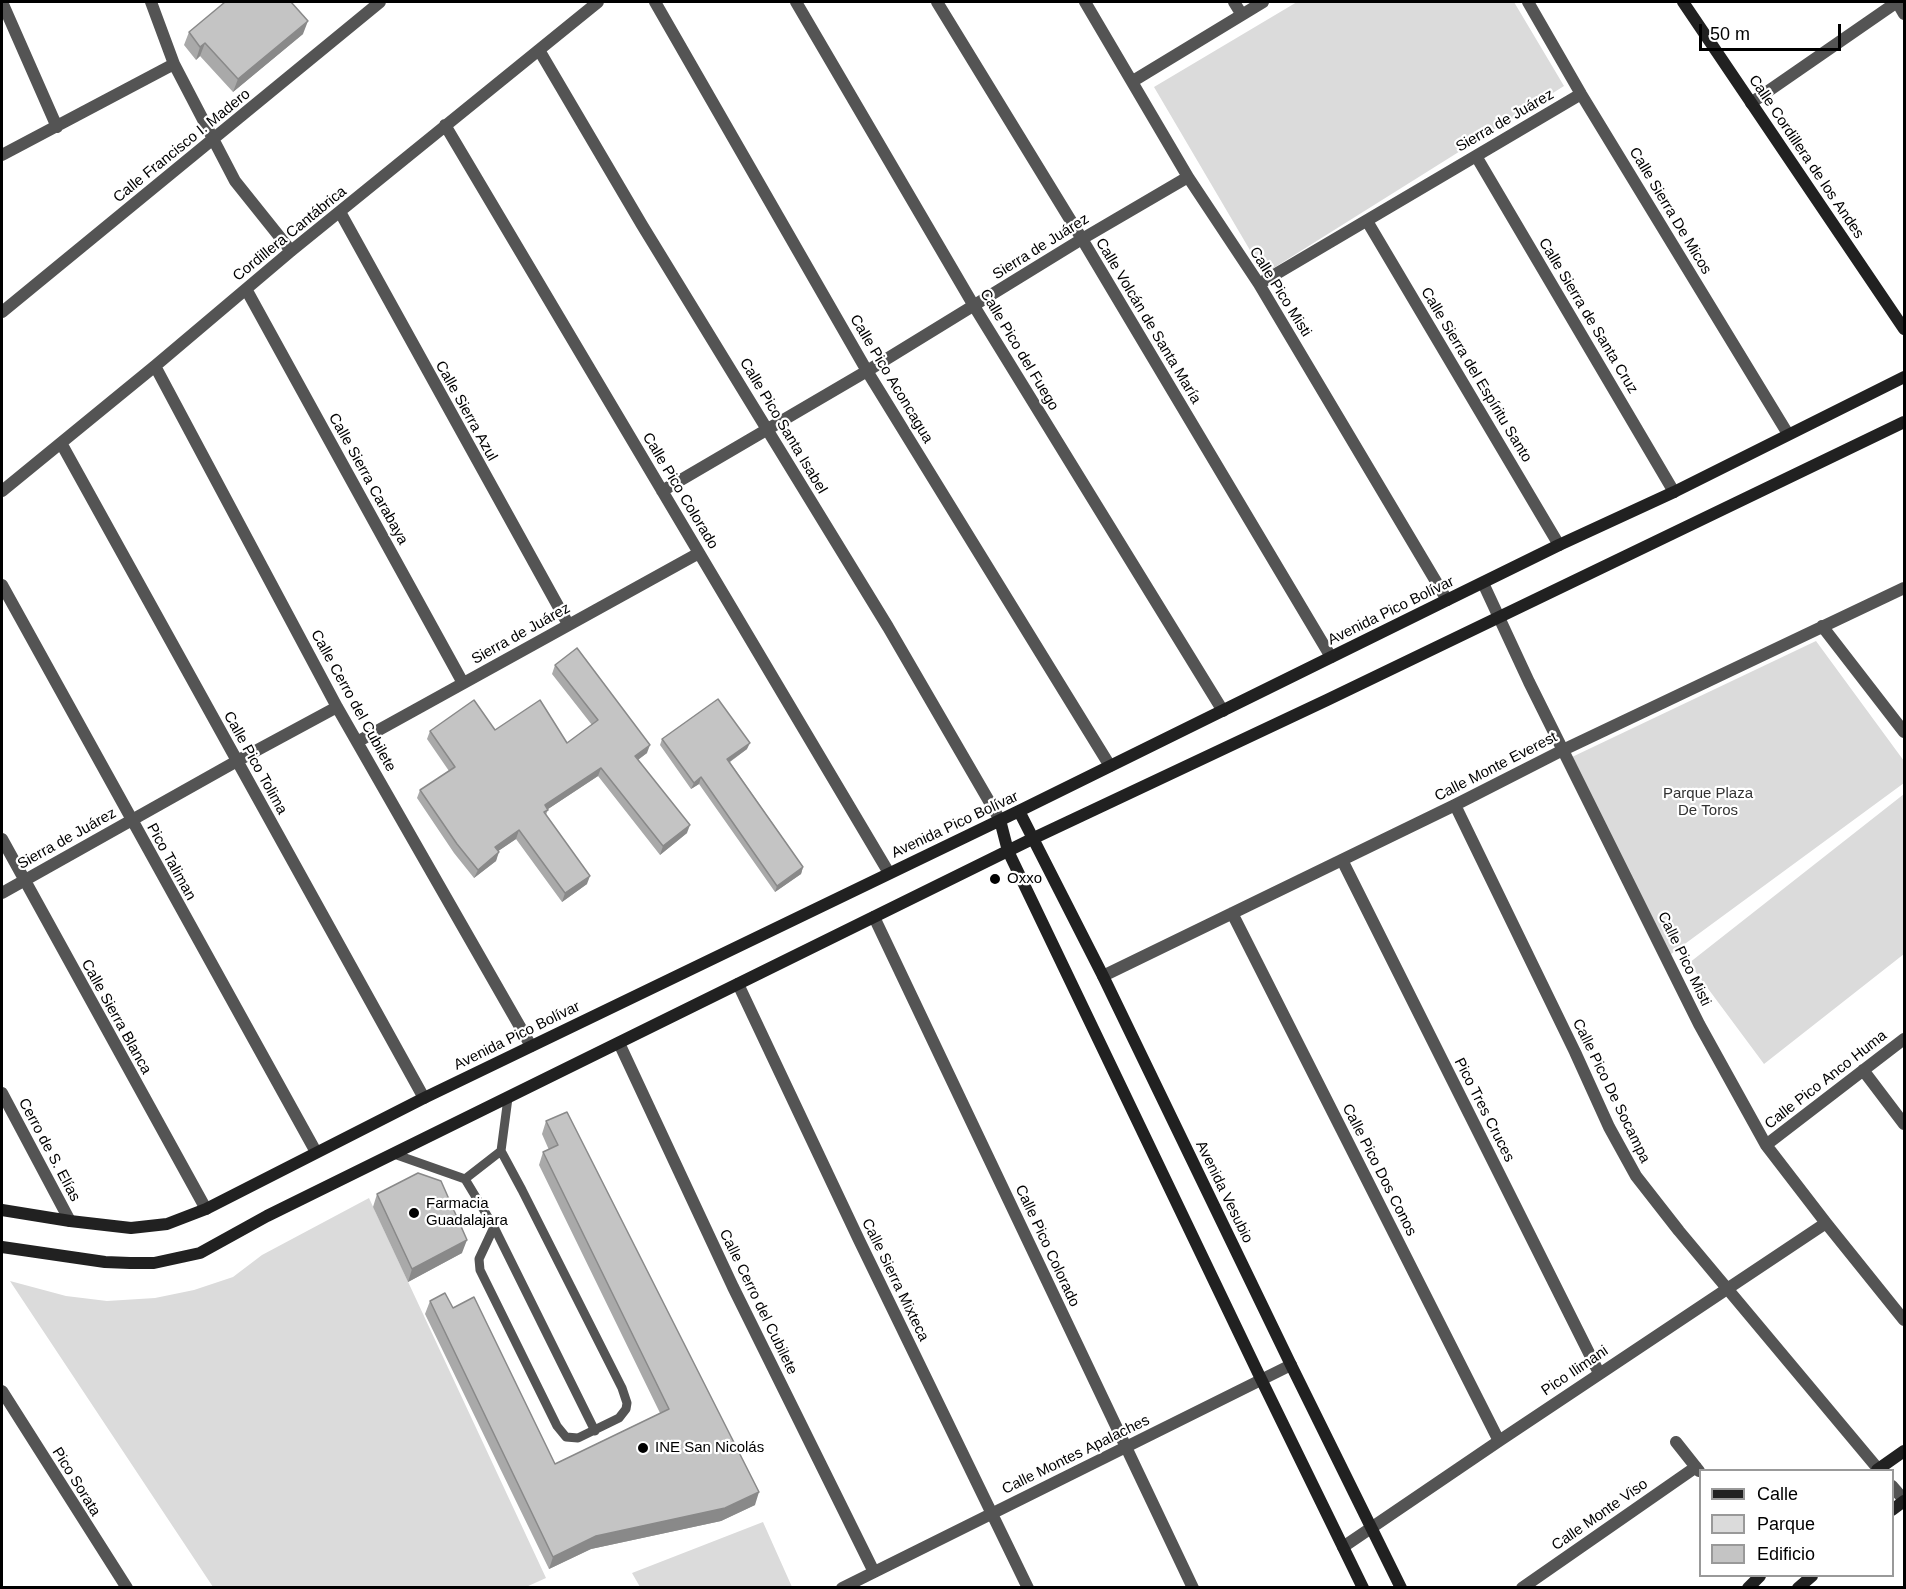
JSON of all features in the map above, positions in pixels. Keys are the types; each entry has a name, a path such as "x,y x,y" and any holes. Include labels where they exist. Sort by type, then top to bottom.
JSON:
{"street":[{"path":"2,2 57,126"},
{"path":"151,2 174,64 235,181 291,251"},
{"name":"Calle Francisco I. Madero","path":"2,312 380,2"},
{"name":"Cordillera Cantábrica","path":"2,491 291,251 598,2"},
{"name":"Calle Pico Aconcagua","path":"655,2 867,371 1110,766"},
{"name":"Calle Pico del Fuego","path":"796,2 974,306 1223,711"},
{"name":"Calle Volcán de Santa María","path":"937,2 1082,239 1331,657"},
{"name":"Calle Pico Misti","path":"1085,2 1188,177 1259,285 1447,600"},
{"path":"1234,2 1242,15"},
{"path":"1133,81 1263,2"},
{"name":"Calle Sierra De Micos","path":"1528,2 1581,94 1788,434"},
{"name":"Calle Cordillera de los Andes","path":"1683,2 1905,330"},
{"path":"1751,103 1897,2 1905,14"},
{"name":"Calle Pico Santa Isabel","path":"538,50 642,225 888,627 1000,820"},
{"path":"2,155 174,64"},
{"name":"Sierra de Juárez","path":"1259,285 1581,94"},
{"name":"Calle Pico Colorado","path":"445,125 889,873"},
{"name":"Calle Sierra de Santa Cruz","path":"1476,156 1674,492"},
{"name":"Sierra de Juárez","path":"662,491 867,371 1188,177"},
{"name":"Calle Sierra Azul","path":"340,212 568,624"},
{"name":"Calle Sierra del Espíritu Santo","path":"1367,221 1559,545"},
{"name":"Calle Sierra Carabaya","path":"246,289 463,683"},
{"name":"Calle Cerro del Cubilete","path":"155,366 337,707 531,1046"},
{"name":"Avenida Pico Bolívar","path":"2,1210 109,1226 151,1227 167,1224 206,1209 424,1098 1020,811 1905,377"},
{"path":"2,1248 122,1262 154,1263 188,1257 1034,838 1905,422"},
{"name":"Calle Pico Tolima","path":"61,443 424,1098"},
{"name":"Sierra de Juárez","path":"357,742 699,553"},
{"name":"Calle Pico Misti","path":"1483,583 1699,1024 1766,1145 1905,1320"},
{"name":"Pico Taliman","path":"2,585 316,1152"},
{"name":"Calle Monte Everest","path":"1103,976 1563,750 1905,588"},
{"path":"1822,626 1905,732"},
{"name":"Sierra de Juárez","path":"2,893 337,707"},
{"name":"Calle Pico De Socampa","path":"1455,805 1622,1153 1651,1196 1877,1469"},
{"name":"Avenida Vesubio","path":"1020,811 1401,1587"},
{"path":"1000,820 1008,851 1363,1587"},
{"name":"Calle Sierra Blanca","path":"2,840 206,1209"},
{"name":"Pico Tres Cruces","path":"1342,860 1599,1373"},
{"name":"Calle Pico Dos Conos","path":"1232,913 1499,1441"},
{"name":"Calle Pico Colorado","path":"874,917 1193,1587"},
{"name":"Calle Sierra Mixteca","path":"738,984 859,1240 1028,1587"},
{"name":"Calle Pico Anco Huma","path":"1766,1145 1905,1038"},
{"name":"Calle Cerro del Cubilete","path":"620,1043 733,1287 874,1572"},
{"path":"1863,1070 1905,1124"},
{"name":"Cerro de S. Elías","path":"2,1093 70,1221"},
{"name":"Pico Ilimani","path":"1343,1547 1599,1373 1728,1290 1826,1223"},
{"name":"Calle Montes Apalaches","path":"842,1587 1291,1365"},
{"name":"Pico Sorata","path":"2,1391 127,1587"},
{"path":"1676,1442 1698,1470"},
{"path":"1879,1469 1905,1450"},
{"name":"Calle Monte Viso","path":"1522,1587 1698,1470"},
{"path":"1894,1487 1905,1500"},
{"path":"1798,1587 1810,1577"}],"lane":[{"path":"494,1227 479,1258 480,1270 547,1409 566,1437 578,1438 595,1431 623,1414 627,1403 622,1388 501,1151 508,1098"},
{"path":"465,1179 501,1151"},
{"path":"394,1154 465,1179 494,1227 595,1431"}],"green space":[{"path":"1297,2 1514,2 1564,86 1264,274 1154,87"},
{"name":"Parque Plaza De Toros","path":"1816,641 1904,761 1904,783 1667,957 1572,757"},
{"path":"1904,794 1904,954 1764,1064 1689,963"},
{"path":"369,1198 546,1578 526,1587 213,1587 10,1281 66,1296 107,1301 155,1298 194,1290 233,1277 262,1255"},
{"path":"763,1522 792,1587 640,1587 632,1573"}],"building":[{"path":"225,2 291,2 308,21 238,79 205,43 200,47 189,32"},
{"path":"577,648 650,745 635,756 690,825 663,846 601,768 545,805 548,810 544,812 590,876 565,893 519,830 495,847 499,852 478,870 420,790 455,767 430,731 474,700 495,730 540,700 567,743 598,720 555,665"},
{"path":"718,699 750,743 727,759 803,867 777,886 701,777 694,783 662,739"},
{"path":"567,1112 759,1492 725,1508 596,1536 553,1557 430,1301 445,1293 453,1308 474,1297 555,1464 669,1409 543,1152 558,1145 546,1121"},
{"path":"418,1173 441,1181 467,1240 412,1269 377,1194"}],"place":[{"name":"Oxxo","path":"995,879"},
{"name":"Farmacia Guadalajara","path":"414,1213"},
{"name":"INE San Nicolás","path":"643,1448"}]}
